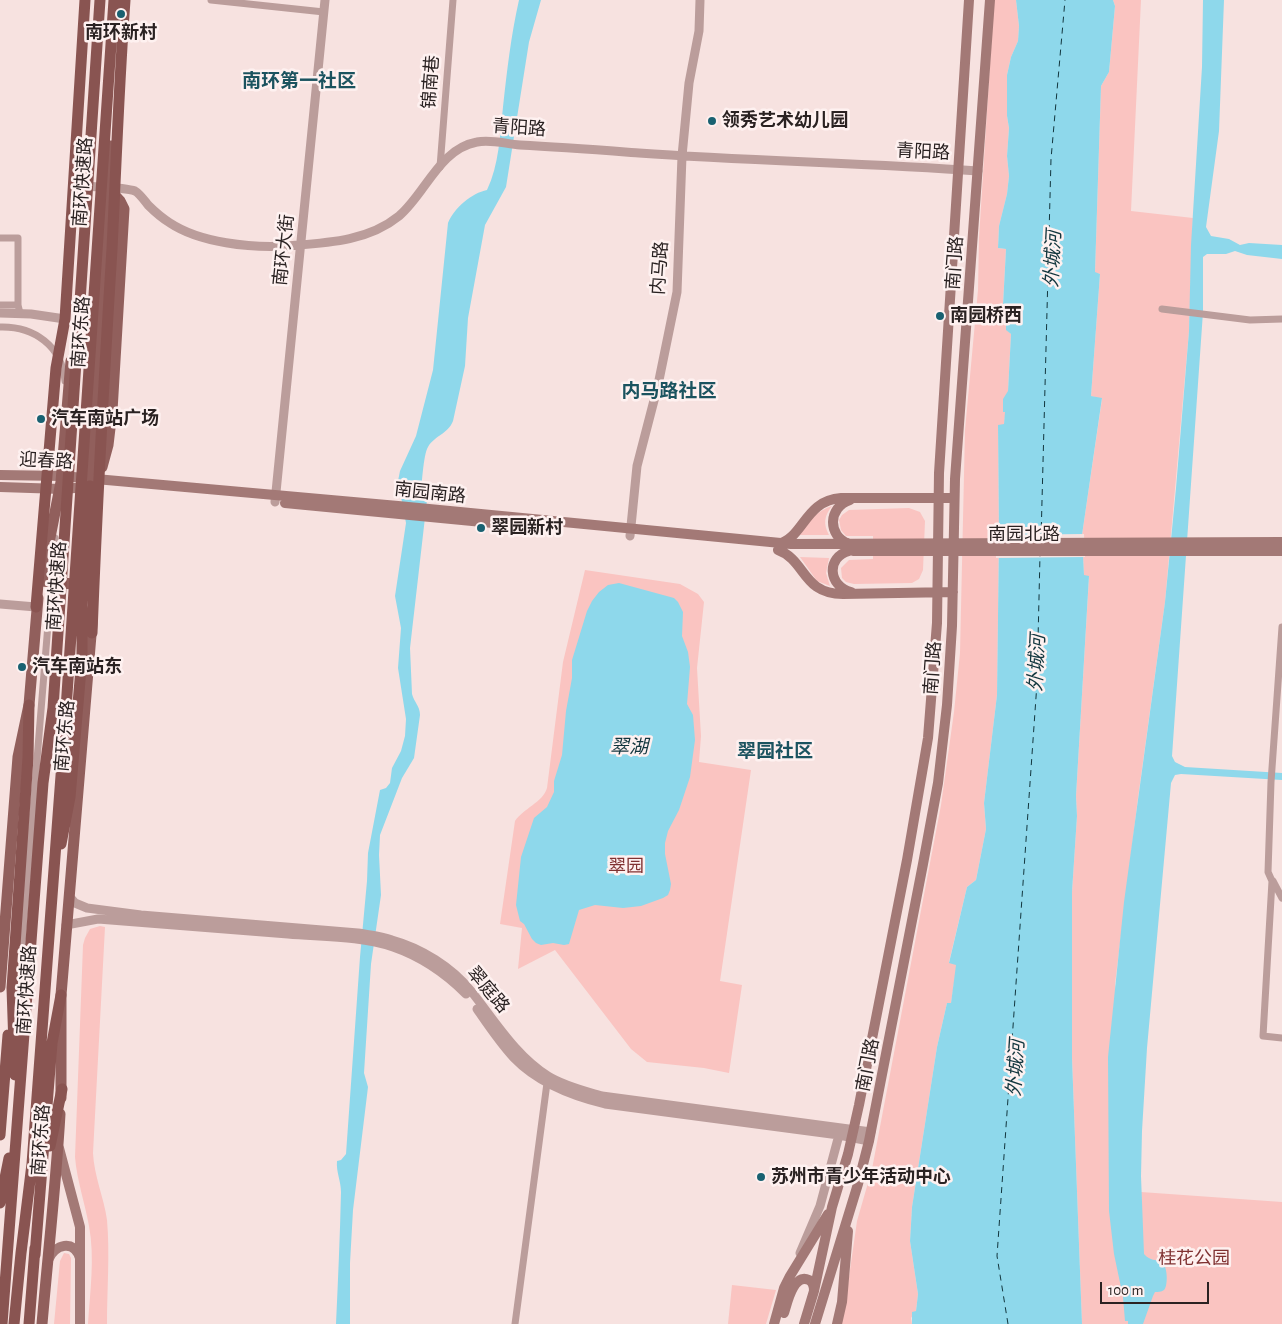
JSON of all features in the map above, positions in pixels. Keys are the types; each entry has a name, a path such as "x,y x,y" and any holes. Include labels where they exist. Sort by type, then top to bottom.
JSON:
{"highway":[{"path":"36,607 56,368 65,319 85,0"},
{"name":"南环快速路","path":"8,1255 100,0"},
{"name":"南环快速路","path":"8,1319 32,1164 66,709 114,0"},
{"path":"51,900 70,797 82,657 84,585 94,483 112,248 123,0"},
{"path":"0,1135 28,758 29,705"},
{"path":"33,1207 62,839"},
{"path":"12,988 15,1087"},
{"name":"南环快速路","path":"8,1319 9,1158 15,1087 28,990"},
{"path":"29,1319 52,1044 61,995"},
{"path":"40,1196 62,1089"},
{"path":"0,1203 9,1158"},
{"path":"32,1164 35,1255"}],"main road":[{"name":"南环东路","path":"0,987 18,757 29,705 36,607 66,483 94,0"},
{"name":"南环东路","path":"42,1320 62,1089 61,995 66,925 92,633 94,483 108,189 123,0"},
{"name":"南门路","path":"815,1324 832,1207 853,1133 922,779 932,693 937,592 938,498 970,0"},
{"name":"南门路","path":"804,1324 819,1292 849,1214 870,1137 938,783 948,695 953,592 954,498 990,0"},
{"path":"65,319 63,288 75,87 77,70 91,50"},
{"path":"94,483 108,446 112,411 124,208 108,189"},
{"name":"迎春路","path":"0,475 48,476 66,483"},
{"path":"63,583 66,483"},
{"name":"迎春路","path":"0,487 47,488 66,483 94,483"},
{"name":"南园南路","path":"94,483 772,546"},
{"path":"772,546 789,538 812,511 826,501 836,498 954,498"},
{"path":"857,593 840,588 832,576 836,562 850,548 834,533 833,518 840,504 858,498"},
{"name":"南园北路","path":"772,546 850,548 1200,546 1282,542"},
{"path":"772,546 786,555 813,585 820,590 835,594 953,592"},
{"name":"南园北路","path":"1200,546 1282,551"},
{"path":"42,581 84,585"},
{"path":"58,1143 80,1227 80,1324"},
{"path":"774,1324 784,1288 832,1207"},
{"path":"837,1324 842,1302 849,1214"},
{"path":"47,1261 54,1250 62,1246 70,1246 76,1250 81,1259"},
{"path":"781,1324 790,1294 796,1284 802,1280 807,1280 813,1284 819,1292 831,1286 836,1287 838,1291 831,1324"}],"street":[{"path":"211,0 324,12"},
{"name":"南环大街","path":"275,499 325,0"},
{"name":"锦南巷","path":"440,167 452,0"},
{"name":"内马路","path":"630,533 637,466 658,385 677,292 682,156 689,83 699,31 700,0"},
{"name":"青阳路","path":"82,186 108,189 124,188 136,192 170,224 213,241 284,246 331,243 371,232 400,215 452,154 464,146 486,140 516,144 682,156 978,171"},
{"path":"0,238 18,238 19,309"},
{"path":"0,305 65,319"},
{"path":"0,314 19,309"},
{"path":"1162,309 1250,320 1282,319"},
{"path":"0,327 24,329 45,341 57,354 64,369 65,379 47,707 15,1039"},
{"path":"0,604 36,607"},
{"path":"1282,627 1271,782 1268,872 1282,898"},
{"path":"1272,881 1263,1036 1282,1038"},
{"name":"翠庭路","path":"69,896 76,903 87,908 378,940 392,939 442,964 471,991 515,1049 549,1077 567,1085 602,1096 870,1137"},
{"name":"翠庭路","path":"66,925 98,919 357,937"},
{"name":"翠庭路","path":"378,940 440,970 465,993 514,1058 547,1083 589,1100 605,1104 839,1134 853,1133"},
{"path":"515,1324 547,1083"},
{"path":"790,1276 820,1206 839,1134"}],"green space":[{"path":"994,0 1016,0 1019,26 1018,41 1011,57 1007,75 1007,116 1009,128 1007,156 1009,176 1007,194 999,226 998,248 1006,249 1003,304 1009,305 1009,315 1006,315 1006,329 1011,334 1004,425 998,425 997,695 984,803 986,829 976,880 967,887 949,962 957,964 951,1003 947,1003 937,1047 912,1207 910,1241 918,1294 916,1311 911,1318 912,1324 838,1324 847,1291 857,1221 872,1169 941,805 954,712 960,653 965,430 978,290 979,238"},
{"name":"桂花公园","path":"1113,0 1141,0 1131,211 1193,218 1189,331 1165,602 1115,984 1142,1220 1141,1192 1282,1202 1282,1324 1082,1324 1072,1058 1072,892 1089,577 1084,576 1082,535 1102,399 1091,396 1100,274 1095,273 1101,86 1109,72 1115,6"},
{"path":"832,506 825,520 829,535 800,535 813,517 822,510"},
{"path":"909,508 920,512 925,521 923,570 919,579 912,583 854,584 846,582 842,578 841,568 849,560 873,559 873,536 846,536 841,530 839,520 842,515 849,510"},
{"path":"800,557 829,558 826,573 830,586 817,581"},
{"name":"翠园","path":"585,570 680,584 698,594 704,602 697,668 701,736 699,762 751,770 720,981 742,985 729,1073 704,1068 647,1062 631,1049 555,950 518,969 522,928 500,924 515,821 545,793 547,788 563,662"},
{"path":"100,926 105,927 93,1153 95,1170 107,1220 107,1324 88,1324 92,1250 75,1157 83,945 90,929"},
{"path":"64,1253 69,1254 71,1258 70,1324 54,1324 60,1261"},
{"path":"732,1285 776,1290 766,1324 728,1324"}],"water":[{"path":"519,0 541,0 529,42 506,187 485,225 468,318 465,366 453,421 448,429 428,447 424,464 420,498 427,500 410,648 412,694 420,715 414,758 402,778 380,835 381,895 371,964 364,1073 368,1087 353,1210 350,1263 350,1324 336,1324 341,1192 337,1161 341,1160 346,1154 368,853 380,790 386,788 390,783 392,768 401,751 405,736 406,719 398,668 401,628 395,596 406,523 398,481 400,471 416,436 433,370 448,223 464,202 475,194 487,190 497,160 510,53"},
{"name":"外城河","path":"1016,0 1113,0 1115,6 1109,72 1101,86 1095,272 1100,274 1091,396 1102,398 1082,535 1084,575 1089,576 1072,892 1072,1058 1082,1324 912,1324 912,1312 916,1311 918,1294 910,1241 912,1207 937,1047 947,1003 951,1003 956,965 949,963 967,887 976,880 986,829 984,803 997,695 998,425 1004,424 1003,399 1008,391 1011,334 1006,330 1006,315 1009,315 1009,305 1003,305 1006,249 998,248 999,226 1007,194 1009,176 1007,156 1009,128 1007,116 1007,75 1011,57 1018,41 1019,26"},
{"path":"1203,0 1224,0 1219,131 1206,227 1211,236 1229,239 1240,245 1249,243 1282,245 1282,259 1247,255 1235,251 1226,254 1207,254 1203,257 1203,312 1172,756 1175,762 1185,767 1282,773 1282,780 1181,774 1175,775 1171,783 1147,1048 1141,1176 1144,1254 1164,1265 1167,1281 1164,1290 1155,1292 1143,1324 1128,1324 1128,1321 1125,1321 1109,1211 1108,1057 1124,902 1165,602 1176,488 1189,331 1191,245 1202,67"},
{"name":"翠湖","path":"619,583 674,598 683,612 682,636 688,652 690,667 687,704 693,715 695,740 690,777 665,843 665,854 671,884 670,890 668,895 663,898 641,906 623,908 595,905 579,910 569,944 553,943 541,945 532,939 524,924 520,921 516,905 521,857 534,818 547,807 554,792 554,781 562,755 566,711 572,678 572,660 587,611 599,592 608,585"}],"pier":[{"path":"1084,534 1085,557 996,558 996,535"}],"ferry route":[{"path":"1041,539 1051,159 1065,0"},
{"path":"1008,1324 997,1256 1037,683 1040,555"}],"place":[{"name":"南环新村","path":"121,14"},
{"name":"领秀艺术幼儿园","path":"712,121"},
{"name":"南园桥西","path":"940,316"},
{"name":"汽车南站广场","path":"41,419"},
{"name":"翠园新村","path":"481,528"},
{"name":"汽车南站东","path":"22,667"},
{"name":"苏州市青少年活动中心","path":"761,1177"}],"district":[{"name":"南环第一社区","path":"299,81"},
{"name":"内马路社区","path":"669,391"},
{"name":"翠园社区","path":"775,751"}]}
